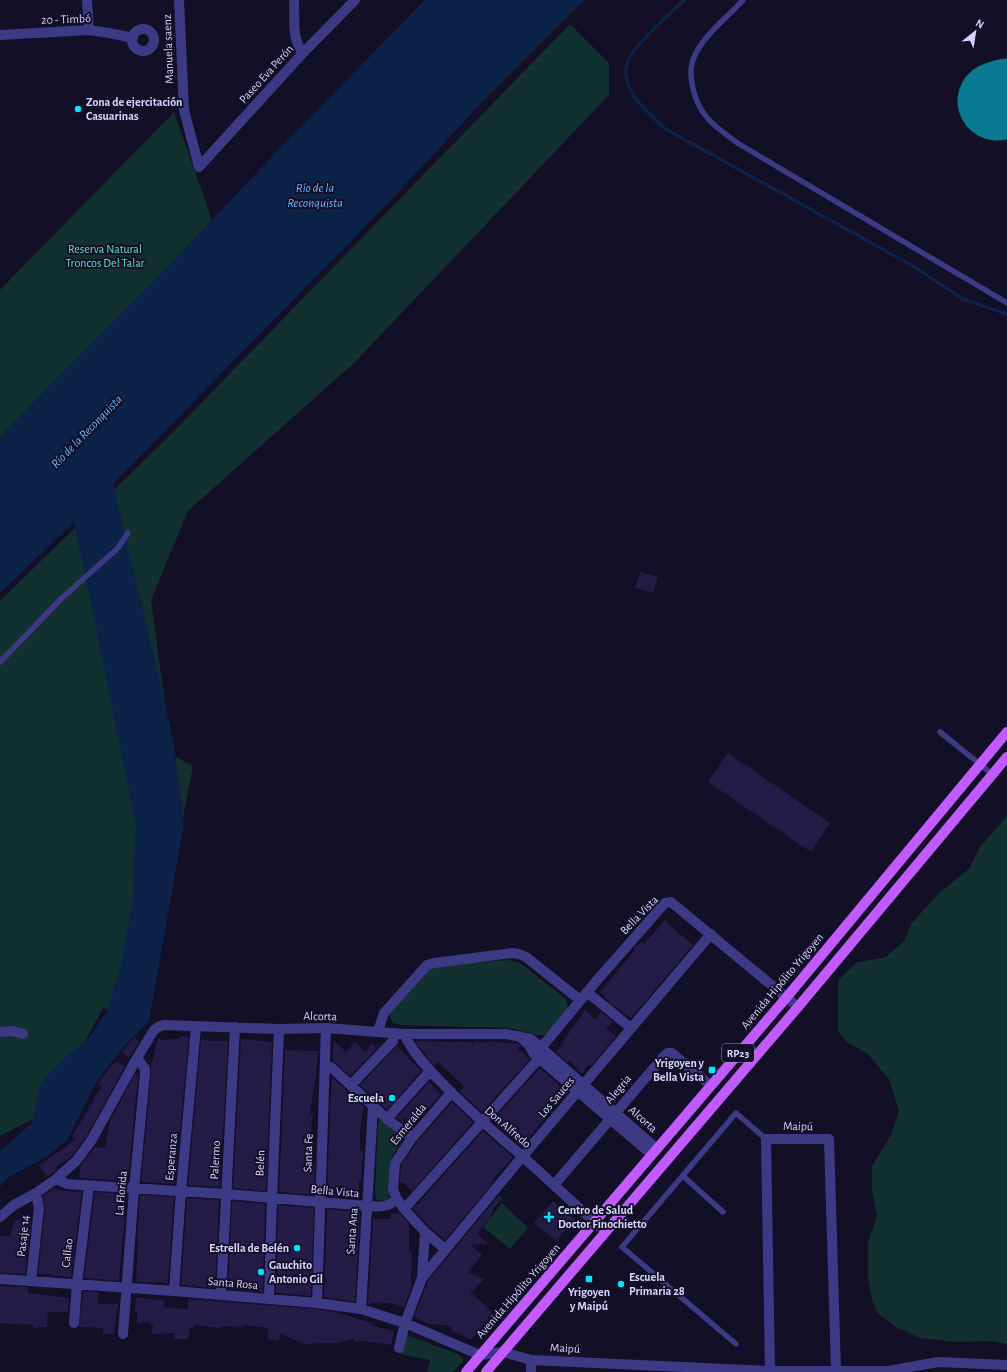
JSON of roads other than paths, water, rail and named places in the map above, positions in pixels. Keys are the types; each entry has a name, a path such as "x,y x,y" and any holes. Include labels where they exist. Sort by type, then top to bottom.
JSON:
{"main road":[{"name":"Avenida Hipólito Yrigoyen","path":"466,1372 786,998 1007,732"},
{"name":"RP23","path":"486,1372 798,1007 1007,757"}],"street":[{"path":"87,0 89,30"},
{"name":"Manuela saenz","path":"179,0 184,110 199,167"},
{"path":"294,0 296,40 303,53"},
{"name":"Paseo Eva Perón","path":"199,167 303,53 355,0"},
{"name":"20 - Timbó","path":"0,35 89,30 133,38"},
{"name":"Bella Vista","path":"404,1209 536,1062 539,1054 580,1000 665,903 671,902 798,1007"},
{"name":"Los Sauces","path":"422,1278 522,1156 711,934"},
{"path":"378,1031 384,1013 391,1004 427,965 434,963 519,954 526,957 580,1000"},
{"path":"587,992 631,1028"},
{"name":"Alcorta","path":"137,1058 154,1030 165,1025 279,1029 326,1028 399,1033 506,1034 519,1036 532,1039 539,1054 654,1151"},
{"name":"Esperanza","path":"174,1291 180,1191 196,1027"},
{"name":"Palermo","path":"221,1295 235,1027"},
{"name":"Santa Fe","path":"317,1303 319,1203 326,1028"},
{"name":"Belén","path":"269,1299 279,1029"},
{"path":"0,1032 12,1031 23,1034"},
{"path":"351,1085 399,1033"},
{"name":"Don Alfredo","path":"399,1033 430,1071 451,1093 594,1222 606,1231"},
{"name":"Alegria","path":"554,1185 612,1115 668,1053 672,1053 710,1085"},
{"path":"0,1217 14,1205 36,1193 56,1179 84,1152 137,1058"},
{"name":"La Florida","path":"122,1334 145,1074 145,1069 137,1058"},
{"path":"325,1064 332,1068 387,1119 412,1138"},
{"path":"387,1119 430,1071"},
{"name":"Esmeralda","path":"397,1199 393,1190 395,1163 412,1138 451,1093"},
{"name":"Santa Ana","path":"361,1308 373,1106"},
{"name":"Maipú","path":"770,1371 766,1139 829,1139 836,1371"},
{"name":"Bella Vista","path":"56,1179 67,1184 89,1186 226,1194 319,1203 384,1207 397,1199"},
{"name":"Callao","path":"74,1323 77,1284 89,1186"},
{"name":"Pasaje 14","path":"31,1281 39,1208 36,1193"},
{"path":"397,1199 425,1232 445,1249"},
{"name":"Los Sauces","path":"399,1348 405,1323 422,1278 425,1232"},
{"name":"Santa Rosa","path":"0,1279 126,1287 361,1308 405,1323 480,1355"},
{"path":"480,1355 503,1352"},
{"name":"Maipú","path":"503,1352 531,1360 701,1370 900,1371 938,1362 1007,1365"},
{"path":"531,1360 531,1372"}],"lane":[{"path":"743,0 708,36 695,54 692,66 692,84 696,101 703,114 713,125 739,144 887,230 1007,303"},
{"path":"0,662 62,598 118,548 128,533"},
{"path":"940,732 992,774"},
{"path":"736,1344 622,1246 736,1113 766,1139"},
{"path":"683,1176 723,1212"}],"water":[{"name":"Río de la Reconquista","path":"425,0 584,0 486,98 389,202 113,484 174,744 184,823 149,1022 128,1042 94,1086 68,1139 48,1156 7,1178 0,1187 0,1151 32,1123 40,1084 63,1059 89,1038 107,1011 121,966 126,932 134,897 133,868 136,826 74,522 0,593 0,437 179,255 280,148"}],"waterway":[{"path":"684,0 639,44 629,59 626,67 629,87 634,96 664,128 913,266 963,299 1007,314"}],"place":[{"name":"Zona de ejercitación Casuarinas","path":"78,109"},
{"name":"Yrigoyen y Bella Vista","path":"712,1070"},
{"name":"Escuela","path":"392,1098"},
{"name":"Centro de Salud Doctor Finochietto","path":"549,1217"},
{"name":"Estrella de Belén","path":"297,1248"},
{"name":"Gauchito Antonio Gil","path":"261,1272"},
{"name":"Yrigoyen y Maipú","path":"589,1279"},
{"name":"Escuela Primaria 28","path":"621,1284"}],"park label":[{"name":"Reserva Natural Troncos Del Talar","path":"105,256"}]}
